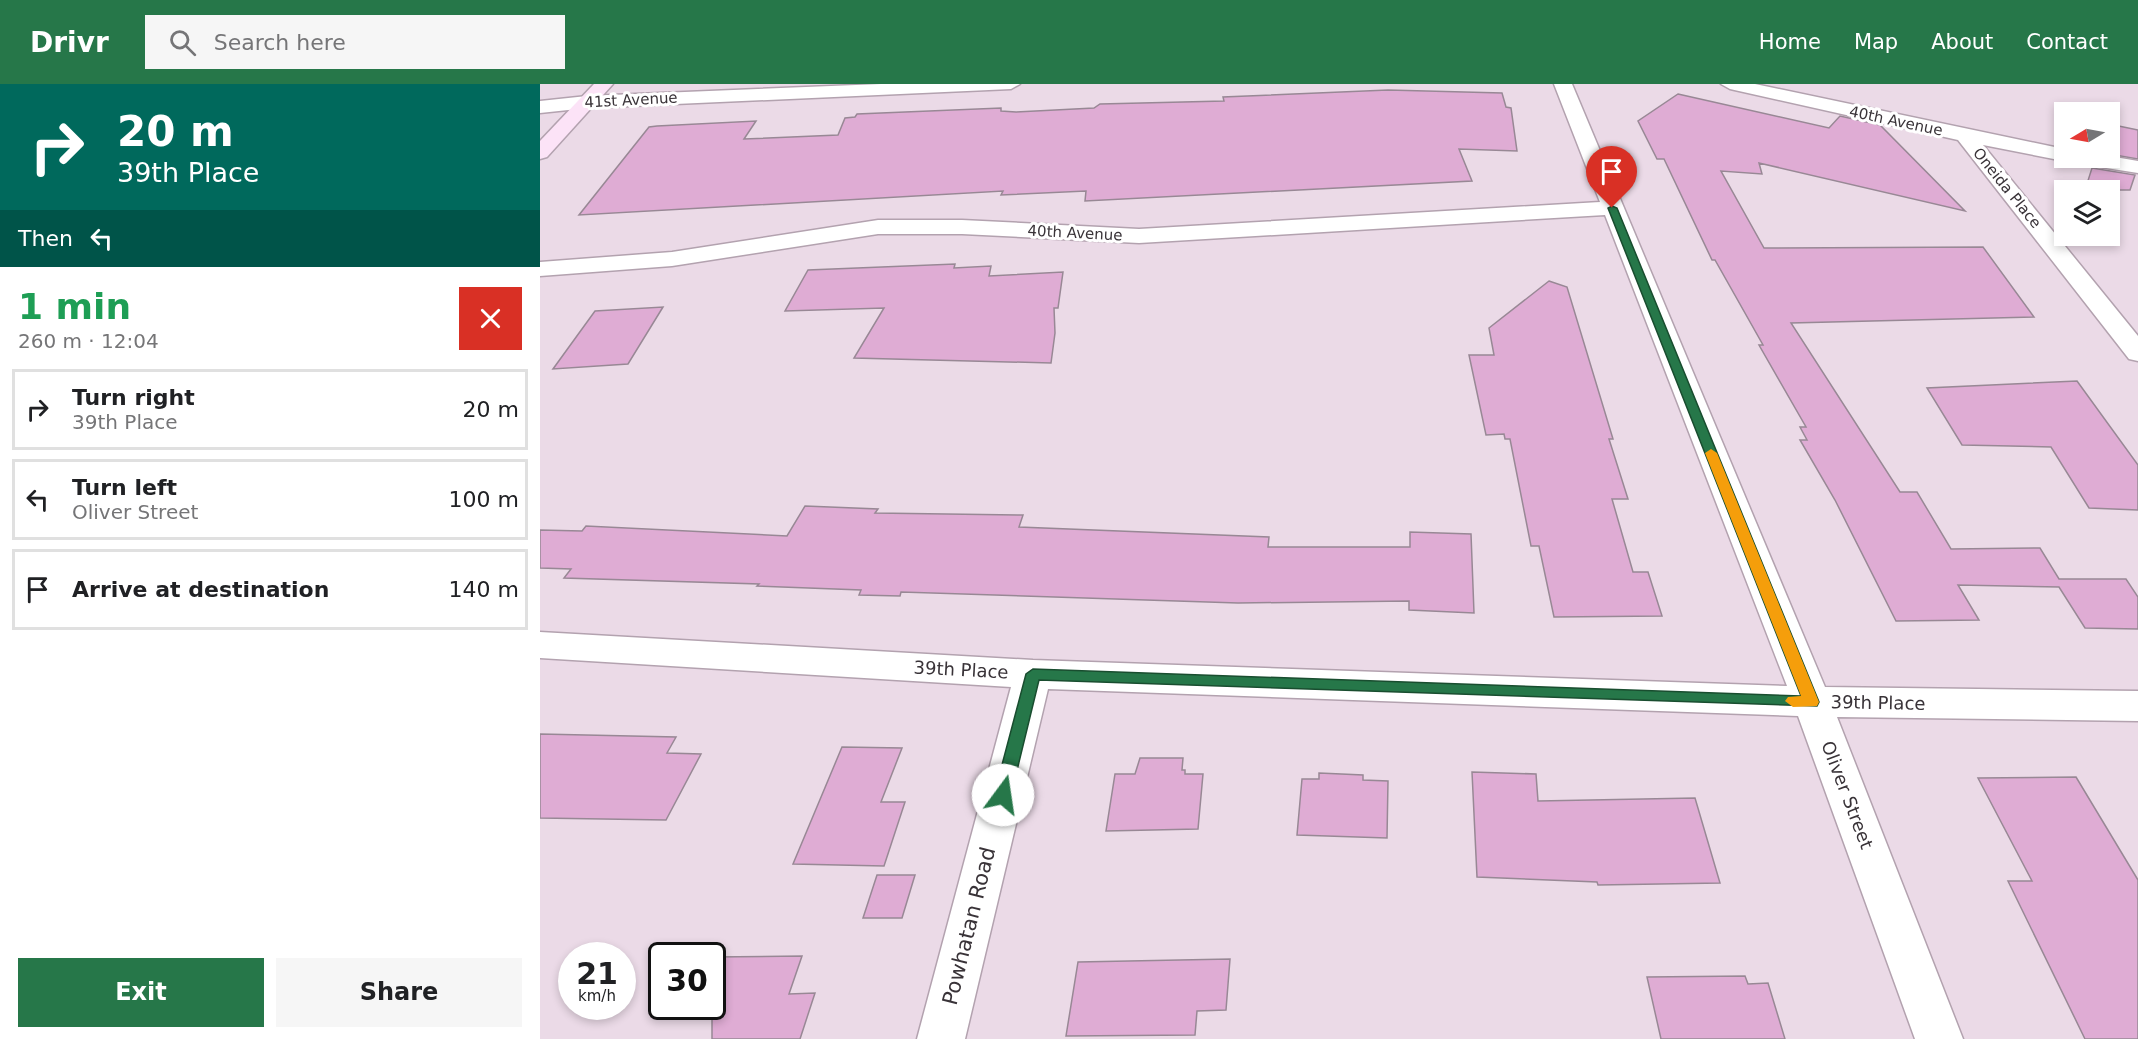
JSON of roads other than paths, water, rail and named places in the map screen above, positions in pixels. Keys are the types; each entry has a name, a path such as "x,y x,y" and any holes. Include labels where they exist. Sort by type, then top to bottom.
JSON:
{"street":[{"path":"540,153 604,84"},
{"name":"41st Avenue","path":"540,107 587,102 1011,84"},
{"name":"Oliver Street","path":"1563,84 1812,702 1939,1039"},
{"name":"40th Avenue","path":"1730,84 1965,136 2054,153"},
{"name":"Oneida Place","path":"1965,136 2138,353"},
{"path":"2120,164 2138,167"},
{"name":"40th Avenue","path":"540,269 672,259 820,234 878,227 962,227 1138,236 1612,208"},
{"name":"39th Place","path":"540,645 1033,674 1812,702 2138,706"},
{"name":"Powhatan Road","path":"941,1039 1033,674"}]}
